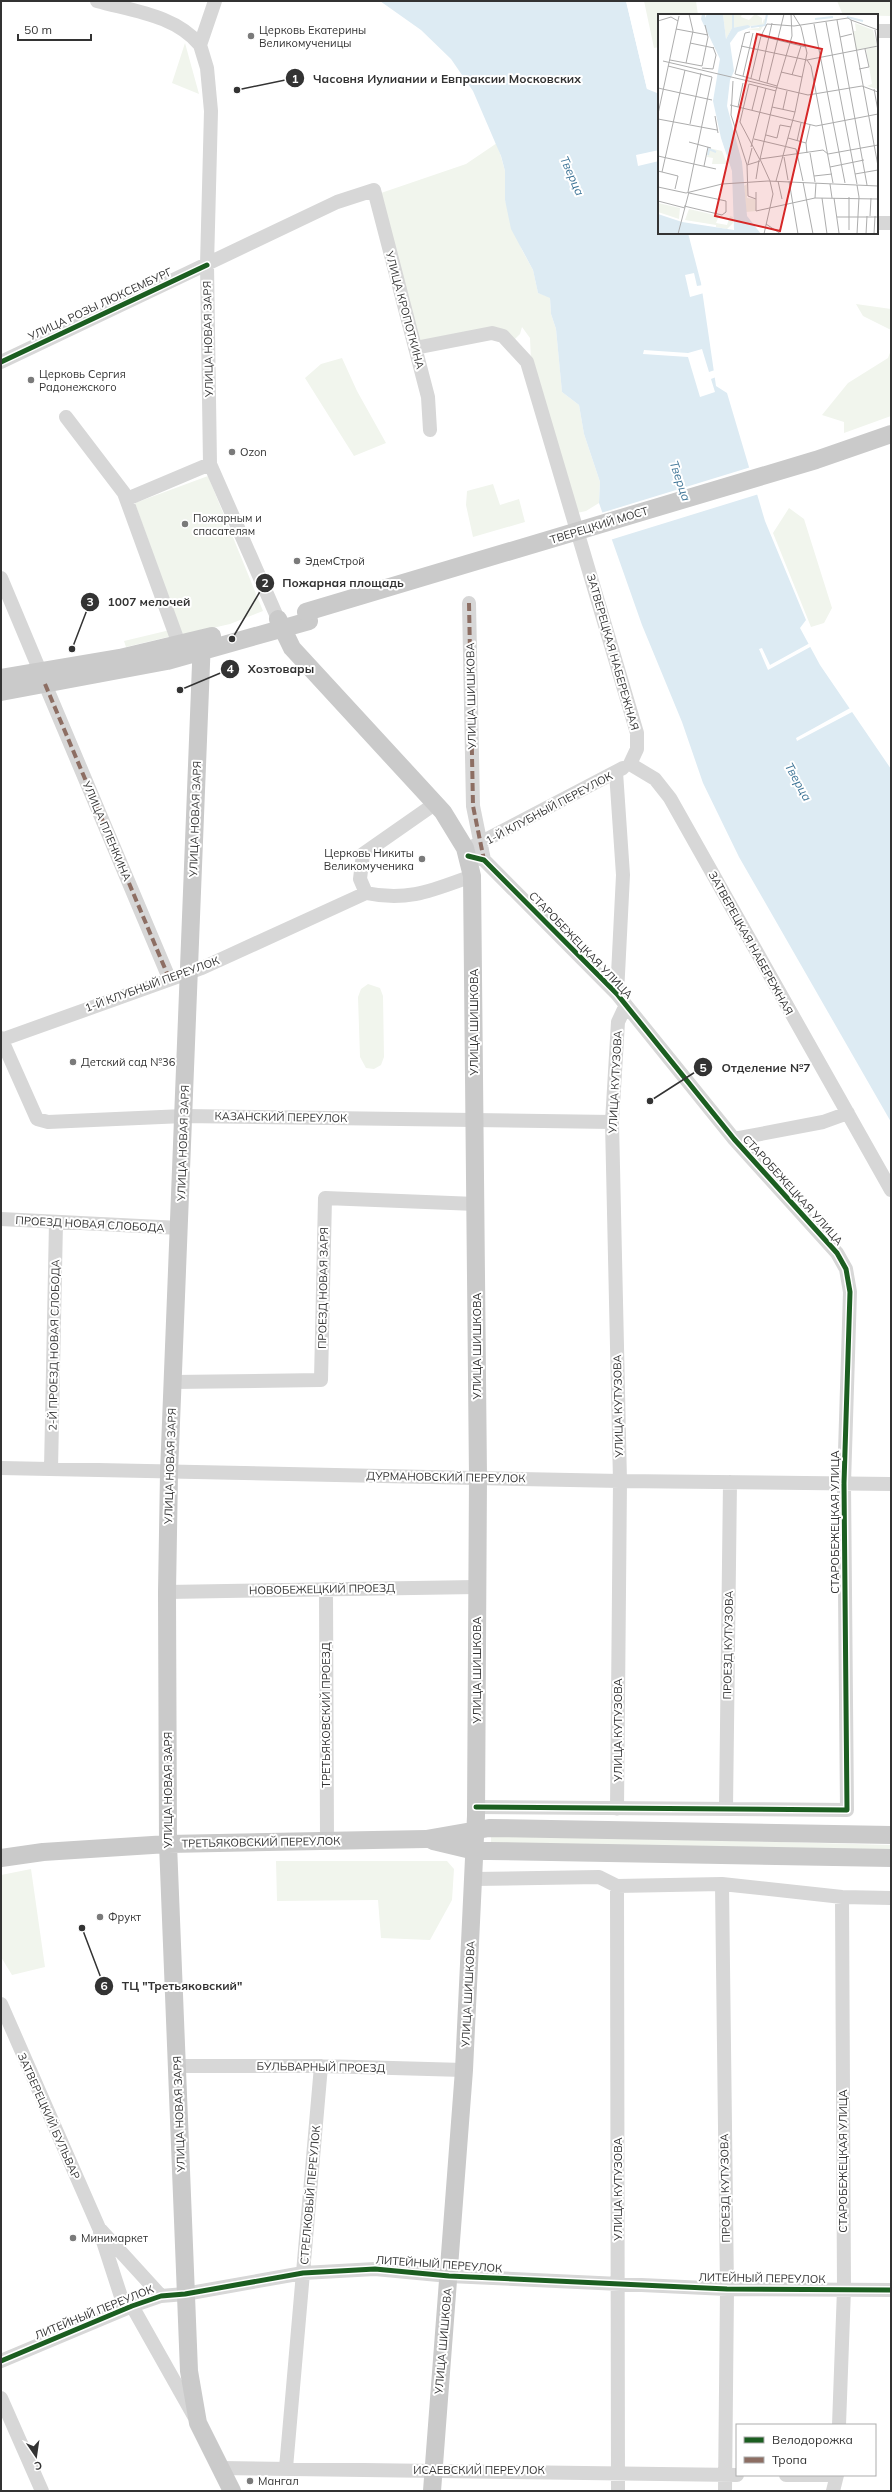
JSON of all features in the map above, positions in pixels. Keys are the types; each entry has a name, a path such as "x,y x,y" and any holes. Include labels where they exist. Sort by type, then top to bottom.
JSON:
{"main road":[{"name":"ТВЕРЕЦКИЙ МОСТ","path":"307,616 816,460 891,434"},
{"name":"ТВЕРЕЦКИЙ МОСТ","path":"307,616 814,469 891,443"},
{"path":"1,692 43,678 175,652 307,616"},
{"name":"СТАРОБЕЖЕЦКАЯ УЛИЦА","path":"280,624 292,648 436,803 474,852"},
{"name":"УЛИЦА НОВАЯ ЗАРЯ","path":"185,2294 178,2066 168,1844 167,1592 173,1382 202,645"},
{"path":"1,678 43,678"},
{"name":"УЛИЦА ШИШКОВА","path":"432,2491 432,2470 449,2276 464,2070 476,1830 478,1477 472,876 474,852"},
{"name":"ТРЕТЬЯКОВСКИЙ ПЕРЕУЛОК","path":"1,1858 43,1852 168,1844 426,1839 489,1828 602,1832 891,1835"},
{"name":"ТРЕТЬЯКОВСКИЙ ПЕРЕУЛОК","path":"426,1839 475,1851 891,1858"},
{"name":"ЗАТВЕРЕЦКИЙ БУЛЬВАР","path":"185,2294 190,2371 198,2423 232,2491"}],"street":[{"path":"97,1 171,22 186,30 200,45 215,1"},
{"path":"878,31 891,31"},
{"name":"УЛИЦА НОВАЯ ЗАРЯ","path":"200,45 207,68 211,111 207,265 210,464 280,624"},
{"name":"УЛИЦА РОЗЫ ЛЮКСЕМБУРГ","path":"1,362 337,202 374,190"},
{"name":"УЛИЦА КРОПОТКИНА","path":"374,190 428,397 430,430"},
{"path":"878,223 891,223"},
{"name":"УЛИЦА РОЗЫ ЛЮКСЕМБУРГ","path":"181,277 196,277 207,283"},
{"name":"ЗАТВЕРЕЦКАЯ НАБЕРЕЖНАЯ","path":"415,348 492,333 503,336 526,362 637,732 637,749 630,764 655,779 670,798 891,1190"},
{"path":"66,417 127,500 175,652"},
{"path":"127,500 210,464"},
{"name":"УЛИЦА ПЛЕНКИНА","path":"1,578 168,978"},
{"name":"УЛИЦА ШИШКОВА","path":"469,603 474,852"},
{"name":"1-Й КЛУБНЫЙ ПЕРЕУЛОК","path":"474,852 630,764"},
{"path":"616,772 623,875 617,994"},
{"path":"436,803 363,854 360,879 366,893 389,898 411,896 472,876"},
{"name":"СТАРОБЕЖЕЦКАЯ УЛИЦА","path":"474,852 617,994 734,1139 828,1242 846,1269 850,1292 844,1483 846,1810 726,1808"},
{"name":"1-Й КЛУБНЫЙ ПЕРЕУЛОК","path":"1,1039 168,978 189,972 366,893"},
{"name":"УЛИЦА КУТУЗОВА","path":"617,1809 620,1481 612,1122 618,1022 626,1005"},
{"name":"КАЗАНСКИЙ ПЕРЕУЛОК","path":"1,1039 36,1119 48,1122 184,1116 612,1122"},
{"path":"734,1139 823,1122 848,1113"},
{"name":"ПРОЕЗД НОВАЯ ЗАРЯ","path":"173,1382 321,1380 325,1198 476,1204"},
{"name":"ПРОЕЗД НОВАЯ СЛОБОДА","path":"1,1219 180,1228"},
{"name":"2-Й ПРОЕЗД НОВАЯ СЛОБОДА","path":"51,1469 56,1222"},
{"name":"ДУРМАНОВСКИЙ ПЕРЕУЛОК","path":"1,1468 170,1473 891,1484"},
{"name":"ПРОЕЗД КУТУЗОВА","path":"726,1808 730,1482"},
{"name":"НОВОБЕЖЕЦКИЙ ПРОЕЗД","path":"167,1592 477,1587"},
{"name":"ТРЕТЬЯКОВСКИЙ ПРОЕЗД","path":"326,1589 326,1841"},
{"path":"476,1807 617,1809 726,1808"},
{"path":"474,1879 599,1877 617,1886 722,1884 842,1897 891,1898"},
{"name":"ПРОЕЗД КУТУЗОВА","path":"722,1884 731,2475 725,2491"},
{"name":"УЛИЦА КУТУЗОВА","path":"617,1886 618,2491"},
{"name":"СТАРОБЕЖЕЦКАЯ УЛИЦА","path":"839,2424 844,2289 842,1897"},
{"name":"ЗАТВЕРЕЦКИЙ БУЛЬВАР","path":"1,2004 98,2228 128,2307 198,2423"},
{"name":"БУЛЬВАРНЫЙ ПРОЕЗД","path":"178,2066 321,2066 464,2070"},
{"name":"СТРЕЛКОВЫЙ ПЕРЕУЛОК","path":"286,2468 321,2066"},
{"name":"ЗАТВЕРЕЦКИЙ БУЛЬВАР","path":"98,2228 161,2296"},
{"name":"ЛИТЕЙНЫЙ ПЕРЕУЛОК","path":"1,2361 128,2307 161,2296 185,2294 303,2273 375,2269 449,2276 727,2289 891,2290"},
{"path":"1,2398 42,2491"},
{"name":"ИСАЕВСКИЙ ПЕРЕУЛОК","path":"220,2468 617,2472 731,2475"},
{"path":"832,2491 837,2476"}],"shaded area":[{"path":"644,1 696,1 698,14 658,14 658,47 654,48"},
{"path":"837,1 891,1 891,16 878,16 878,14 843,14"},
{"path":"185,43 199,94 172,83"},
{"path":"497,143 505,171 505,200 522,250 533,270 538,293 550,297 551,314 556,329 562,392 579,405 584,434 600,482 599,503 586,511 577,513 531,361 530,338 522,327 520,334 512,342 505,333 419,345 381,193 466,164"},
{"path":"856,304 891,309 891,330 863,316"},
{"path":"891,350 891,416 844,433 844,422 822,415 848,383 888,358"},
{"path":"342,358 357,391 386,443 354,456 305,378 321,364"},
{"path":"208,476 263,611 230,624 182,635 135,503"},
{"path":"493,484 500,505 519,499 525,522 473,537 466,505 467,491"},
{"path":"789,508 804,519 832,608 824,623 811,627 773,533"},
{"path":"170,630 172,636 126,647 124,641"},
{"path":"368,984 380,988 383,996 384,1057 381,1065 374,1069 366,1068 360,1057 358,997 361,989"},
{"path":"491,1834 891,1845 891,1852 491,1846"},
{"path":"276,1861 447,1861 454,1869 452,1900 430,1940 381,1938 378,1900 277,1901"},
{"path":"31,1869 45,1967 12,1975 1,1957 1,1875"}],"water":[{"name":"Тверца","path":"380,1 626,1 647,89 657,93 658,100 658,234 688,234 701,283 716,386 727,393 765,521 806,620 800,628 820,665 891,769 891,1122 739,857 703,783 682,722 642,625 599,503 600,482 584,434 579,405 562,392 556,329 551,314 550,298 538,293 533,270 511,229 505,200 505,171 501,156 473,91 451,59 421,30"}],"pier":[{"path":"626,1 628,1 651,88 647,89"},
{"path":"658,150 658,161 638,166 636,155"},
{"path":"694,273 697,286 703,285 704,293 690,297 685,275"},
{"path":"702,349 709,372 715,370 716,377 711,379 715,392 700,397 688,357 643,354 644,350 688,353"},
{"path":"751,467 759,494 610,540 601,513"},
{"path":"810,643 812,646 768,670 759,649 762,648 770,665"},
{"path":"852,707 854,711 797,741 796,738"}],"marked path":[{"path":"469,603 473,806 484,860"},
{"path":"45,684 169,978"}],"cycle path":[{"path":"1,362 207,265"},
{"path":"468,856 484,860 617,994 734,1139 837,1253 846,1269 850,1292 844,1483 847,1810 476,1807"},
{"path":"1,2361 132,2306 161,2296 185,2294 303,2273 375,2269 449,2276 727,2289 891,2290"}],"place":[{"name":"Церковь Екатерины Великомученицы","path":"251,36"},
{"name":"Часовня Иулиании и Евпраксии Московских","path":"237,90"},
{"name":"Церковь Сергия Радонежского","path":"31,380"},
{"name":"Ozon","path":"232,452"},
{"name":"Пожарным и спасателям","path":"185,524"},
{"name":"ЭдемСтрой","path":"297,561"},
{"name":"Пожарная площадь","path":"232,639"},
{"name":"1007 мелочей","path":"72,649"},
{"name":"Хозтовары","path":"180,690"},
{"name":"Церковь Никиты Великомученика","path":"422,859"},
{"name":"Детский сад №36","path":"73,1062"},
{"name":"Отделение №7","path":"650,1101"},
{"name":"Фрукт","path":"100,1917"},
{"name":"ТЦ \"Третьяковский\"","path":"82,1928"},
{"name":"Минимаркет","path":"73,2238"},
{"name":"Мангал","path":"250,2481"}]}
